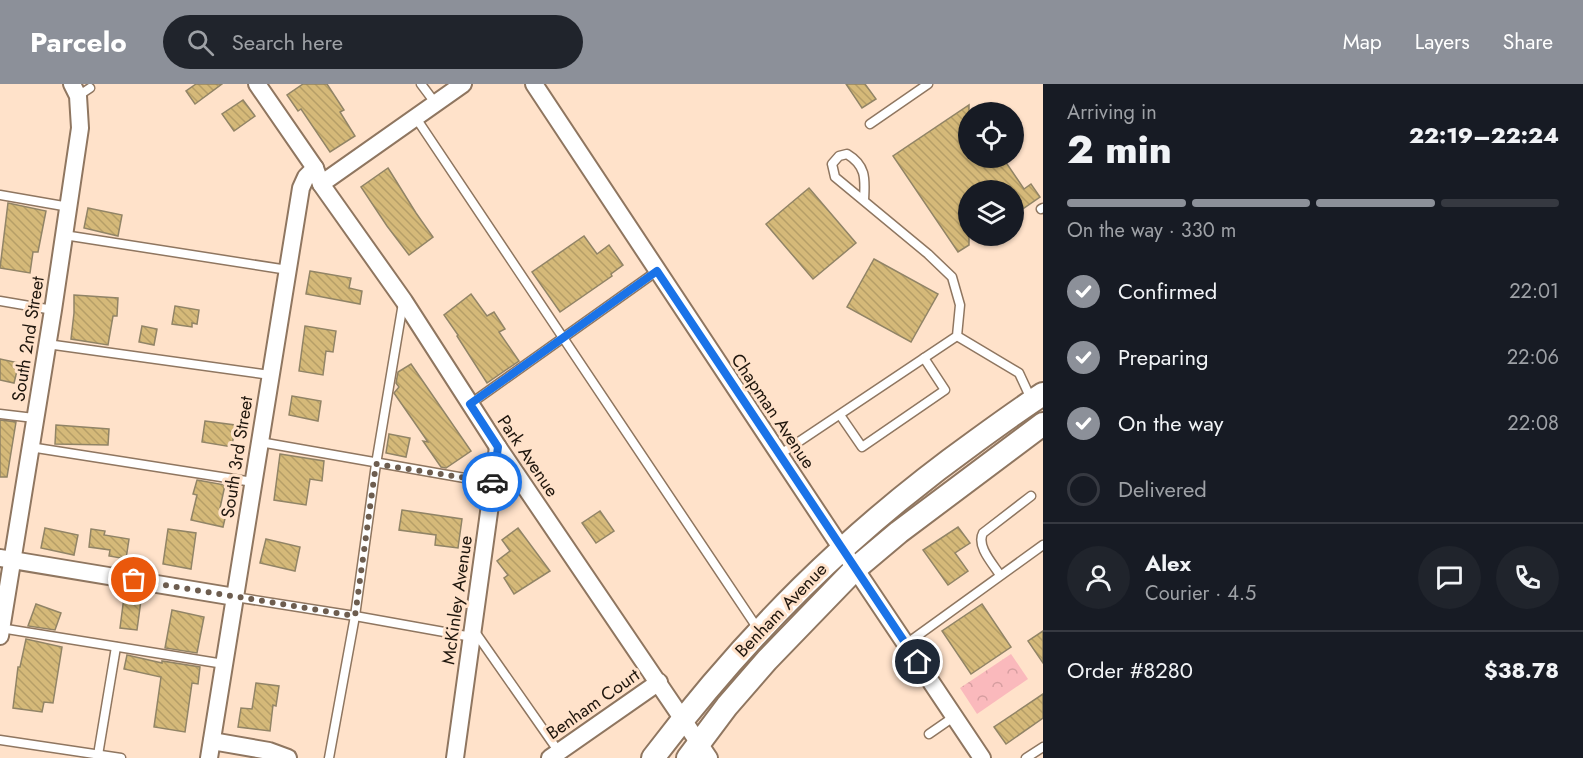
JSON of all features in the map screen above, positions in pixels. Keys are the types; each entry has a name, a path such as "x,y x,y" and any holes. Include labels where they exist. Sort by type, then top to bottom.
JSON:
{"main road":[{"name":"Benham Avenue","path":"653,758 759,630 841,549 884,511 942,466 1039,404"},
{"name":"Benham Avenue","path":"699,753 727,706 804,619 855,569 899,532 1043,424"}],"street":[{"name":"Park Avenue","path":"257,84 315,168 321,184 404,301 498,447 659,682 683,719 699,753"},
{"path":"321,184 463,84"},
{"name":"Chapman Avenue","path":"534,84 982,758"},
{"name":"South 2nd Street","path":"0,630 6,559 30,447 69,207 80,128 80,89"},
{"name":"South 3rd Street","path":"211,750 301,188 306,177 315,168"},
{"name":"McKinley Avenue","path":"455,758 498,447"},
{"path":"6,559 235,597"},
{"name":"Benham Court","path":"555,755 659,682"},
{"path":"211,750 269,751 288,758"}],"lane":[{"path":"421,84 436,104"},
{"path":"870,123 928,84"},
{"path":"416,118 759,630"},
{"path":"864,200 865,176 856,159 847,154 839,156 832,164 835,177 928,254 952,277 960,305 957,336"},
{"path":"0,195 69,207"},
{"path":"64,235 288,270"},
{"path":"470,404 657,271"},
{"path":"0,301 53,310"},
{"path":"329,758 355,616 376,464 404,301"},
{"path":"779,455 957,336"},
{"path":"957,336 1019,373 1039,404"},
{"path":"47,344 270,375"},
{"path":"840,415 862,447 945,390 924,358"},
{"path":"0,414 34,418"},
{"path":"260,441 376,464 493,483"},
{"path":"30,447 253,482"},
{"path":"1000,575 982,546 980,537 1031,496"},
{"path":"906,644 1043,544"},
{"path":"235,597 472,633 555,755"},
{"path":"0,630 224,664"},
{"path":"98,754 116,646"},
{"path":"929,734 955,716"},
{"path":"0,740 121,758"},
{"path":"1026,758 1043,747"}],"green space":[{"path":"1011,654 1028,679 977,714 960,688"}],"building":[{"path":"196,84 222,84 195,104 186,91"},
{"path":"303,84 327,84 344,110 340,112 355,136 330,152 301,109 298,111 287,95"},
{"path":"846,84 865,84 876,99 862,108"},
{"path":"243,100 255,116 234,131 222,114"},
{"path":"958,112 958,168 1010,168 1018,180 958,180 958,246 967,246 958,252 893,156"},
{"path":"388,168 433,237 409,255 361,187"},
{"path":"1031,184 1040,197 1024,208 1024,189"},
{"path":"809,188 856,243 813,279 766,224"},
{"path":"8,203 46,211 38,252 33,252 30,273 0,268"},
{"path":"88,208 122,215 118,236 84,228"},
{"path":"584,236 597,254 609,245 623,265 611,274 612,276 560,312 532,272"},
{"path":"874,259 938,294 911,342 847,307"},
{"path":"310,271 351,278 349,288 362,291 360,304 306,294"},
{"path":"471,294 487,316 494,312 505,329 499,332 519,361 487,383 444,315"},
{"path":"74,295 118,298 117,316 113,316 108,345 71,339"},
{"path":"175,306 199,310 197,324 192,323 192,327 172,324"},
{"path":"142,326 157,329 154,345 139,342"},
{"path":"305,326 336,331 333,352 326,351 323,375 299,371"},
{"path":"0,359 19,363 14,383 0,380"},
{"path":"411,364 471,451 446,468 441,467 423,441 428,442 394,393 399,387 396,383 398,372"},
{"path":"292,396 321,401 318,421 289,415"},
{"path":"0,420 16,422 7,477 0,477"},
{"path":"205,421 235,425 232,447 202,442"},
{"path":"56,425 109,429 108,445 55,444"},
{"path":"389,434 410,438 406,457 386,453"},
{"path":"280,454 324,461 322,481 310,479 306,505 274,500"},
{"path":"197,480 225,485 220,508 227,510 223,527 191,520 197,495 193,494"},
{"path":"402,510 462,519 458,548 435,545 436,535 399,530"},
{"path":"600,511 614,531 596,543 582,523"},
{"path":"958,527 970,543 955,553 968,571 948,585 923,550"},
{"path":"45,528 78,535 74,555 41,548"},
{"path":"518,528 550,571 514,594 504,578 508,575 497,561 510,551 502,540"},
{"path":"91,529 105,531 104,535 129,539 126,559 109,556 110,550 89,547"},
{"path":"168,529 196,533 191,569 163,564"},
{"path":"266,539 300,547 295,571 260,563"},
{"path":"124,597 141,600 137,630 120,628"},
{"path":"36,604 61,613 55,630 28,626"},
{"path":"982,604 1011,647 971,674 942,631"},
{"path":"172,610 204,617 197,653 165,648"},
{"path":"1043,631 1043,663 1028,641"},
{"path":"26,639 62,647 53,703 44,702 42,712 13,708 18,667 20,667"},
{"path":"127,655 162,663 162,661 200,667 198,684 192,683 185,732 154,727 161,677 124,669"},
{"path":"256,683 279,686 276,706 273,705 270,731 238,727 241,708 252,709"},
{"path":"1043,694 1043,718 1006,744 994,727"}],"way so far":[{"path":"134,580 355,616 376,464 492,482"}],"route":[{"path":"492,482 498,447 470,404 657,271 918,662"}]}
